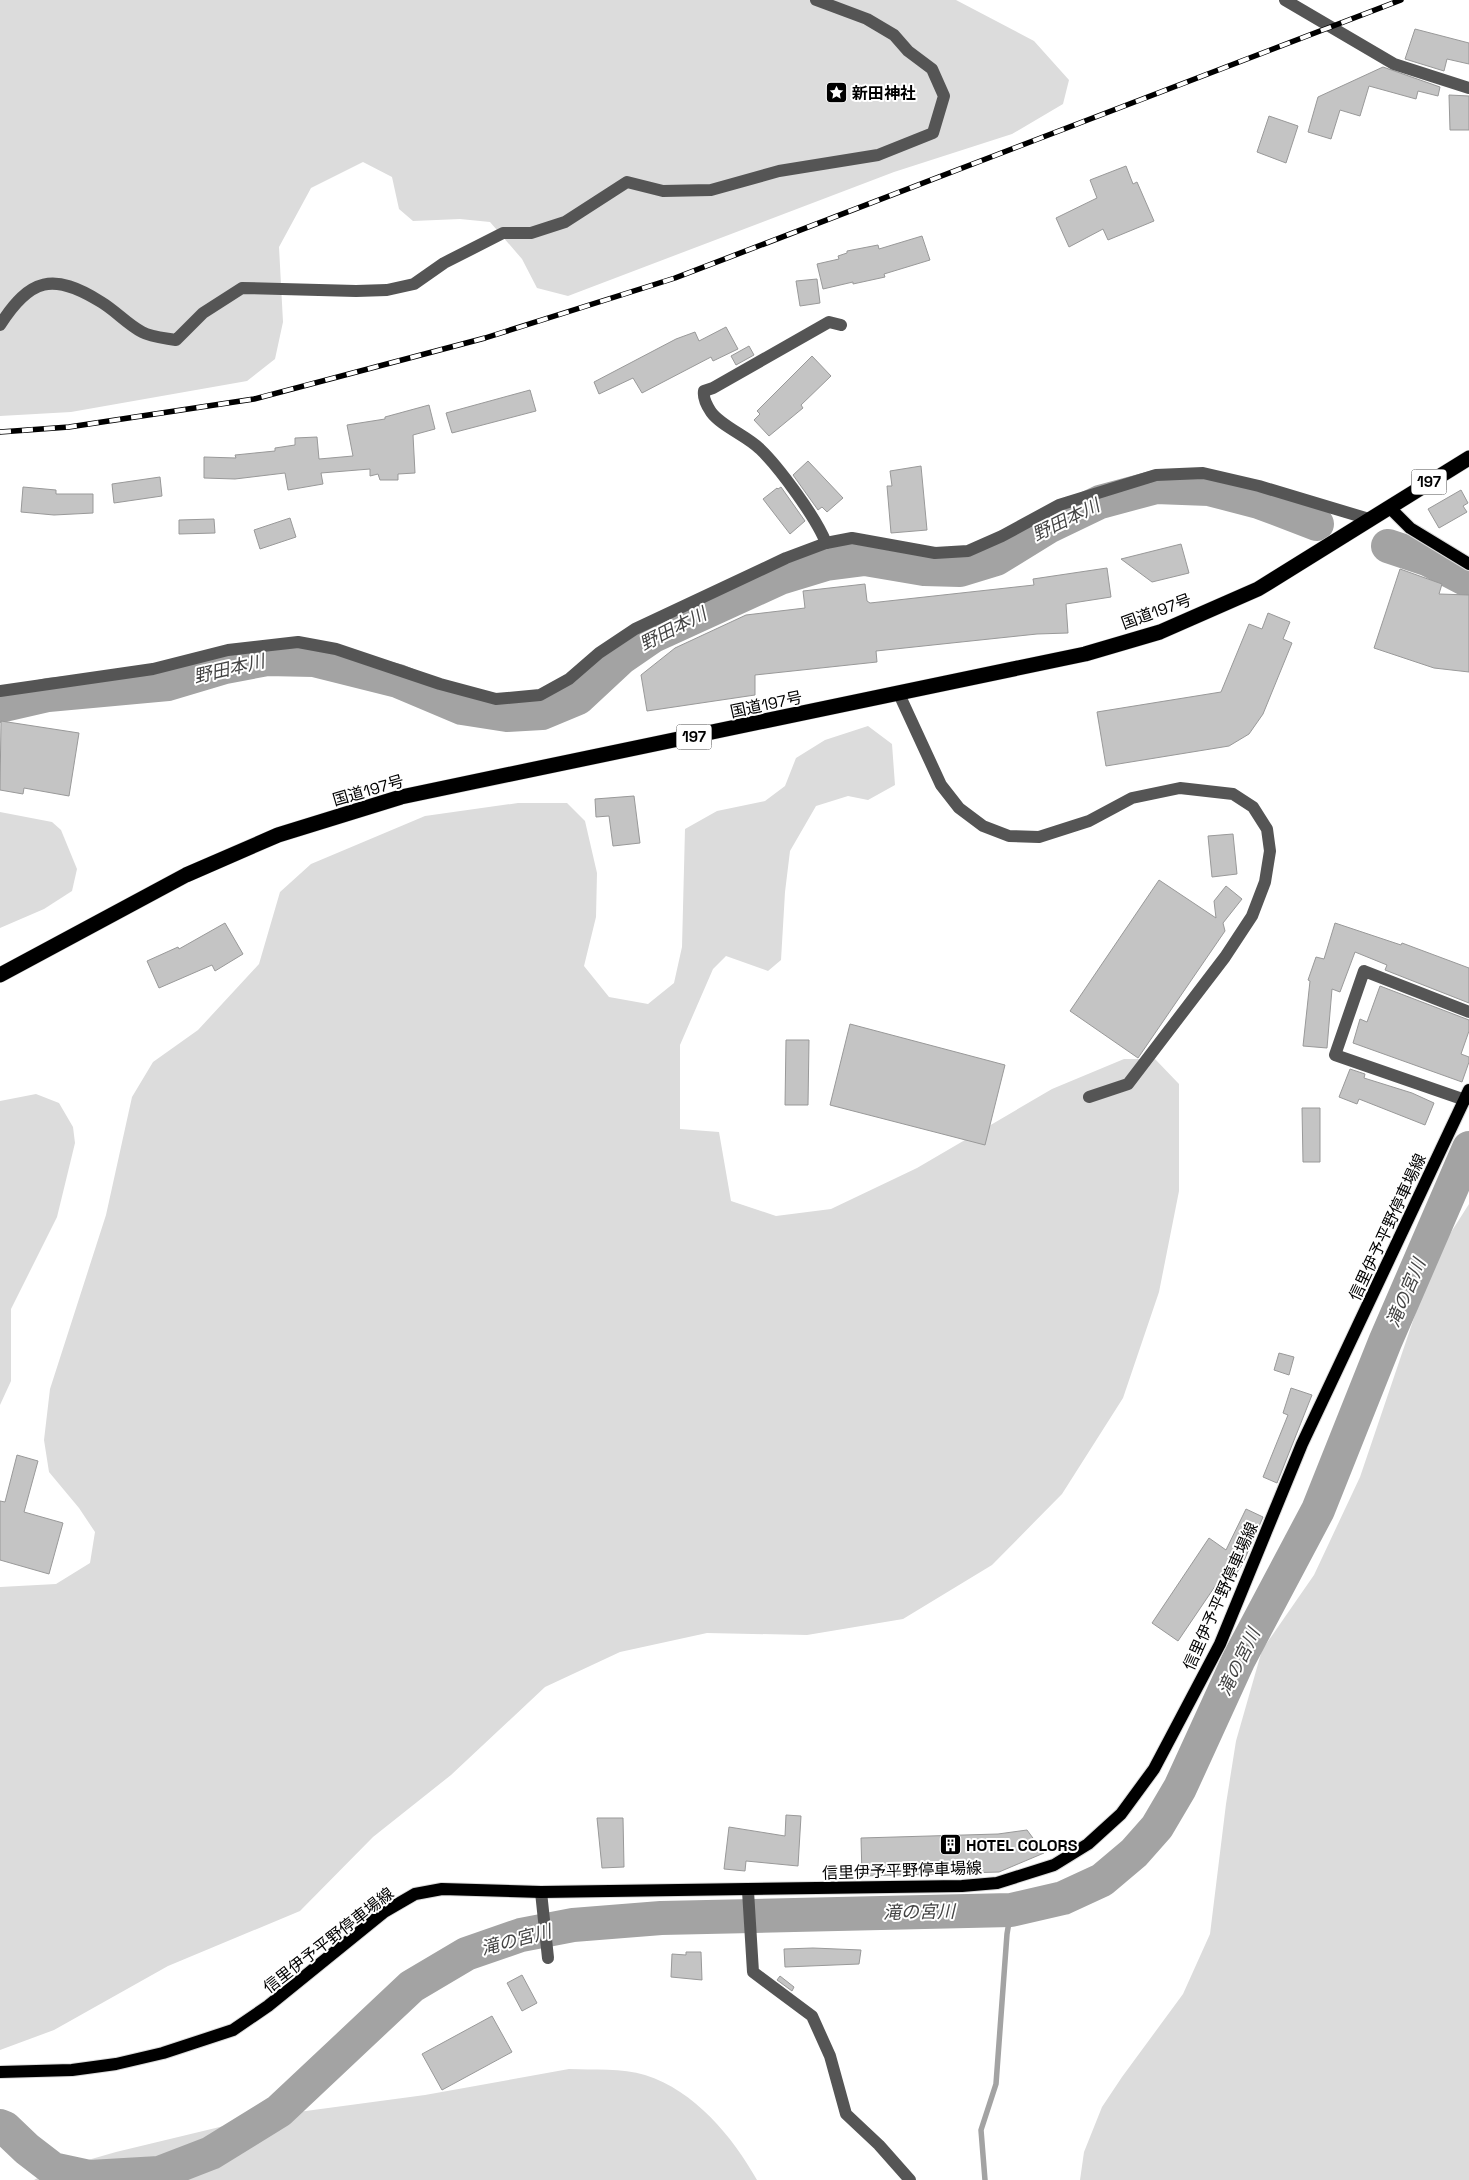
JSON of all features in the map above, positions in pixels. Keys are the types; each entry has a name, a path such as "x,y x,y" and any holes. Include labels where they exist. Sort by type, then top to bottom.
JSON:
{"highway":[{"name":"国道197号","path":"0,975 186,875 278,835 401,797 1085,654 1160,632 1258,588 1469,458"}],"main road":[{"path":"1389,506 1410,528 1469,564"},
{"name":"信里伊予平野停車場線","path":"0,2072 72,2070 116,2064 163,2053 233,2030 268,2006 384,1912 415,1894 442,1888 541,1892 749,1895 962,1886 997,1883 1054,1865 1088,1844 1121,1814 1154,1769 1220,1644 1302,1444 1467,1095"}],"street":[{"path":"0,325 14,303 34,287 60,282 101,301 143,333 176,340 203,312 242,288 364,291 387,290 414,284 444,263 503,232 531,233 565,222 627,182 663,191 711,190 779,172 878,155 933,133 944,96 932,69 908,51 894,35 867,19 816,0"},
{"path":"1285,0 1394,64 1469,88"},
{"path":"826,543 820,527 760,449 712,413 703,396 704,390 713,388 828,322 841,325"},
{"path":"0,691 153,669 228,650 298,642 336,649 440,684 496,699 540,695 569,679 599,652 635,629 786,558 826,543 852,538 935,553 968,551 1002,536 1060,505 1156,475 1203,473 1259,486 1369,519"},
{"path":"899,694 941,785 959,808 982,826 1009,836 1039,837 1089,821 1132,798 1180,788 1232,794 1253,807 1267,829 1270,851 1265,882 1252,916 1225,957 1128,1084 1089,1097"},
{"path":"1467,1095 1335,1055 1364,971 1469,1012"},
{"path":"541,1892 541,1907 548,1958"},
{"path":"749,1895 753,1972 812,2016 830,2056 846,2114 879,2145 910,2180"}],"shaded area":[{"path":"0,0 956,0 1034,41 1069,80 1063,104 1012,134 894,172 568,296 537,288 522,259 490,222 460,219 413,221 399,209 392,177 363,162 311,188 279,247 283,322 275,359 247,381 71,412 0,416"},
{"path":"868,726 892,744 895,785 868,800 848,796 816,806 790,851 785,892 781,960 768,971 726,956 713,969 680,1045 680,1129 719,1132 731,1201 776,1216 831,1209 917,1168 1052,1089 1124,1059 1155,1059 1179,1084 1179,1191 1159,1292 1123,1398 1062,1494 992,1565 903,1619 807,1635 707,1633 620,1652 545,1687 451,1775 373,1837 300,1911 168,1966 54,2030 0,2050 0,1587 56,1584 90,1563 95,1532 79,1508 49,1472 44,1440 50,1389 106,1215 132,1097 153,1062 198,1030 259,964 280,892 311,864 425,816 518,803 567,803 585,821 597,873 596,917 584,966 609,997 648,1004 674,983 682,947 685,829 717,811 765,801 785,786 796,758 825,740"},
{"path":"0,812 52,822 61,830 77,869 72,891 44,909 0,928"},
{"path":"36,1094 59,1103 73,1127 75,1143 57,1217 11,1309 11,1381 0,1405 0,1101"},
{"path":"1469,1204 1469,2180 1080,2180 1084,2152 1102,2107 1183,1994 1210,1934 1236,1741 1262,1650 1314,1575 1360,1477 1434,1259"},
{"path":"569,2069 617,2070 636,2073 663,2082 680,2092 696,2104 724,2132 757,2180 34,2180 53,2170 116,2152 261,2117 425,2095"}],"building":[{"path":"1415,29 1469,43 1469,64 1447,59 1444,71 1405,59"},
{"path":"1383,67 1440,87 1438,96 1418,91 1416,99 1369,86 1360,116 1340,110 1331,139 1308,132 1318,97"},
{"path":"1449,95 1469,96 1469,130 1450,130"},
{"path":"1269,116 1298,126 1286,163 1257,152"},
{"path":"1126,166 1133,184 1137,182 1154,221 1108,240 1103,229 1069,247 1056,218 1097,198 1090,180"},
{"path":"922,236 930,260 884,274 885,277 823,289 817,264 839,259 838,256 847,253 847,251 878,245 879,249"},
{"path":"817,279 820,303 800,306 796,281"},
{"path":"726,327 738,349 713,361 711,357 642,393 633,378 599,394 594,382 676,339 695,332 699,341"},
{"path":"749,346 754,355 736,365 731,356"},
{"path":"812,356 831,376 801,405 803,408 769,436 754,420 760,414 757,411"},
{"path":"530,390 536,411 452,433 446,413"},
{"path":"429,405 435,429 413,435 415,473 398,474 398,480 380,480 378,474 370,476 370,469 321,473 323,484 288,490 285,473 235,479 204,478 204,457 236,458 235,455 275,451 275,448 295,445 295,438 317,437 319,459 353,456 347,425 385,419 385,417"},
{"path":"808,461 843,498 827,512 822,507 818,510 793,475"},
{"path":"921,466 927,530 891,533 887,486 892,486 890,471"},
{"path":"160,477 162,496 114,503 112,484"},
{"path":"23,487 56,490 56,494 93,494 93,513 54,515 21,512"},
{"path":"781,487 805,521 790,534 763,499"},
{"path":"1461,490 1468,503 1463,506 1467,512 1439,528 1428,509"},
{"path":"290,518 296,537 260,549 254,530"},
{"path":"214,519 215,533 179,534 179,520"},
{"path":"1181,544 1189,573 1152,582 1121,559"},
{"path":"1107,568 1111,597 1066,604 1068,633 1037,634 876,651 877,662 755,675 755,695 647,711 641,675 675,648 746,615 805,608 803,591 865,584 867,601 870,603 1034,585 1033,579"},
{"path":"1400,569 1442,584 1439,594 1469,595 1469,672 1434,668 1374,648"},
{"path":"1268,613 1290,622 1283,639 1292,643 1263,714 1249,734 1229,746 1106,766 1097,712 1221,692 1249,624 1262,629"},
{"path":"1,721 79,733 69,796 24,788 23,794 0,790"},
{"path":"634,796 640,843 613,846 609,816 596,817 595,799"},
{"path":"1233,834 1237,874 1212,877 1208,836"},
{"path":"1159,880 1216,918 1214,901 1226,886 1242,899 1223,923 1225,931 1138,1058 1070,1011"},
{"path":"225,923 243,954 215,971 212,965 159,988 147,961 178,947 179,949"},
{"path":"1335,923 1401,945 1402,943 1469,968 1469,1003 1385,970 1387,965 1355,952 1340,992 1332,989 1327,1048 1303,1046 1310,981 1308,980 1316,957 1324,959"},
{"path":"1380,986 1469,1020 1469,1031 1461,1054 1469,1057 1469,1062 1462,1082 1353,1043 1360,1019 1367,1022"},
{"path":"850,1024 1005,1065 985,1145 830,1105"},
{"path":"786,1040 809,1040 808,1105 785,1105"},
{"path":"1350,1069 1365,1074 1364,1078 1412,1093 1434,1103 1425,1125 1359,1099 1357,1104 1339,1097"},
{"path":"1302,1108 1320,1108 1320,1162 1303,1162"},
{"path":"1279,1353 1294,1357 1289,1375 1274,1370"},
{"path":"1291,1388 1312,1395 1277,1483 1263,1477 1288,1415 1283,1413"},
{"path":"17,1455 38,1461 24,1512 63,1523 49,1574 0,1560 0,1501 5,1502"},
{"path":"1246,1509 1263,1517 1243,1563 1233,1579 1224,1573 1178,1641 1152,1623 1209,1538 1226,1550"},
{"path":"786,1815 801,1816 798,1866 746,1861 745,1871 724,1869 729,1827 785,1836"},
{"path":"597,1818 623,1818 624,1867 602,1868"},
{"name":"HOTEL COLORS","path":"1027,1830 1044,1853 999,1872 862,1876 861,1838 998,1834"},
{"path":"784,1949 861,1950 859,1964 785,1967"},
{"path":"686,1952 701,1952 702,1980 671,1977 672,1954 686,1955"},
{"path":"522,1975 537,2003 522,2011 507,1983"},
{"path":"780,1976 794,1987 792,1991 777,1980"},
{"path":"492,2016 512,2052 442,2090 422,2054"}],"waterway":[{"name":"野田本川","path":"0,706 48,695 168,684 225,667 267,659 314,660 398,681 462,708 507,715 542,713 578,698 621,658 653,636 780,578 826,564 865,559 924,569 960,570 996,559 1048,527 1100,502 1156,487 1209,489 1259,502 1317,524"},
{"name":"野田本川","path":"1388,546 1427,559 1469,581"},
{"name":"滝の宮川","path":"0,2126 5,2128 27,2149 53,2169 90,2177 159,2173 211,2153 279,2111 412,1986 466,1954 521,1935 573,1925 661,1918 1011,1910 1063,1898 1102,1880 1134,1853 1157,1827 1180,1788 1239,1659 1318,1510 1385,1342 1469,1148"},
{"path":"985,2180 981,2130 996,2084 1007,1934 1011,1910"}],"railway":[{"path":"0,432 69,427 254,399 485,338 675,278 1401,0"}],"place":[{"name":"新田神社","path":"836,93"},
{"name":"HOTEL COLORS","path":"950,1845"}]}
